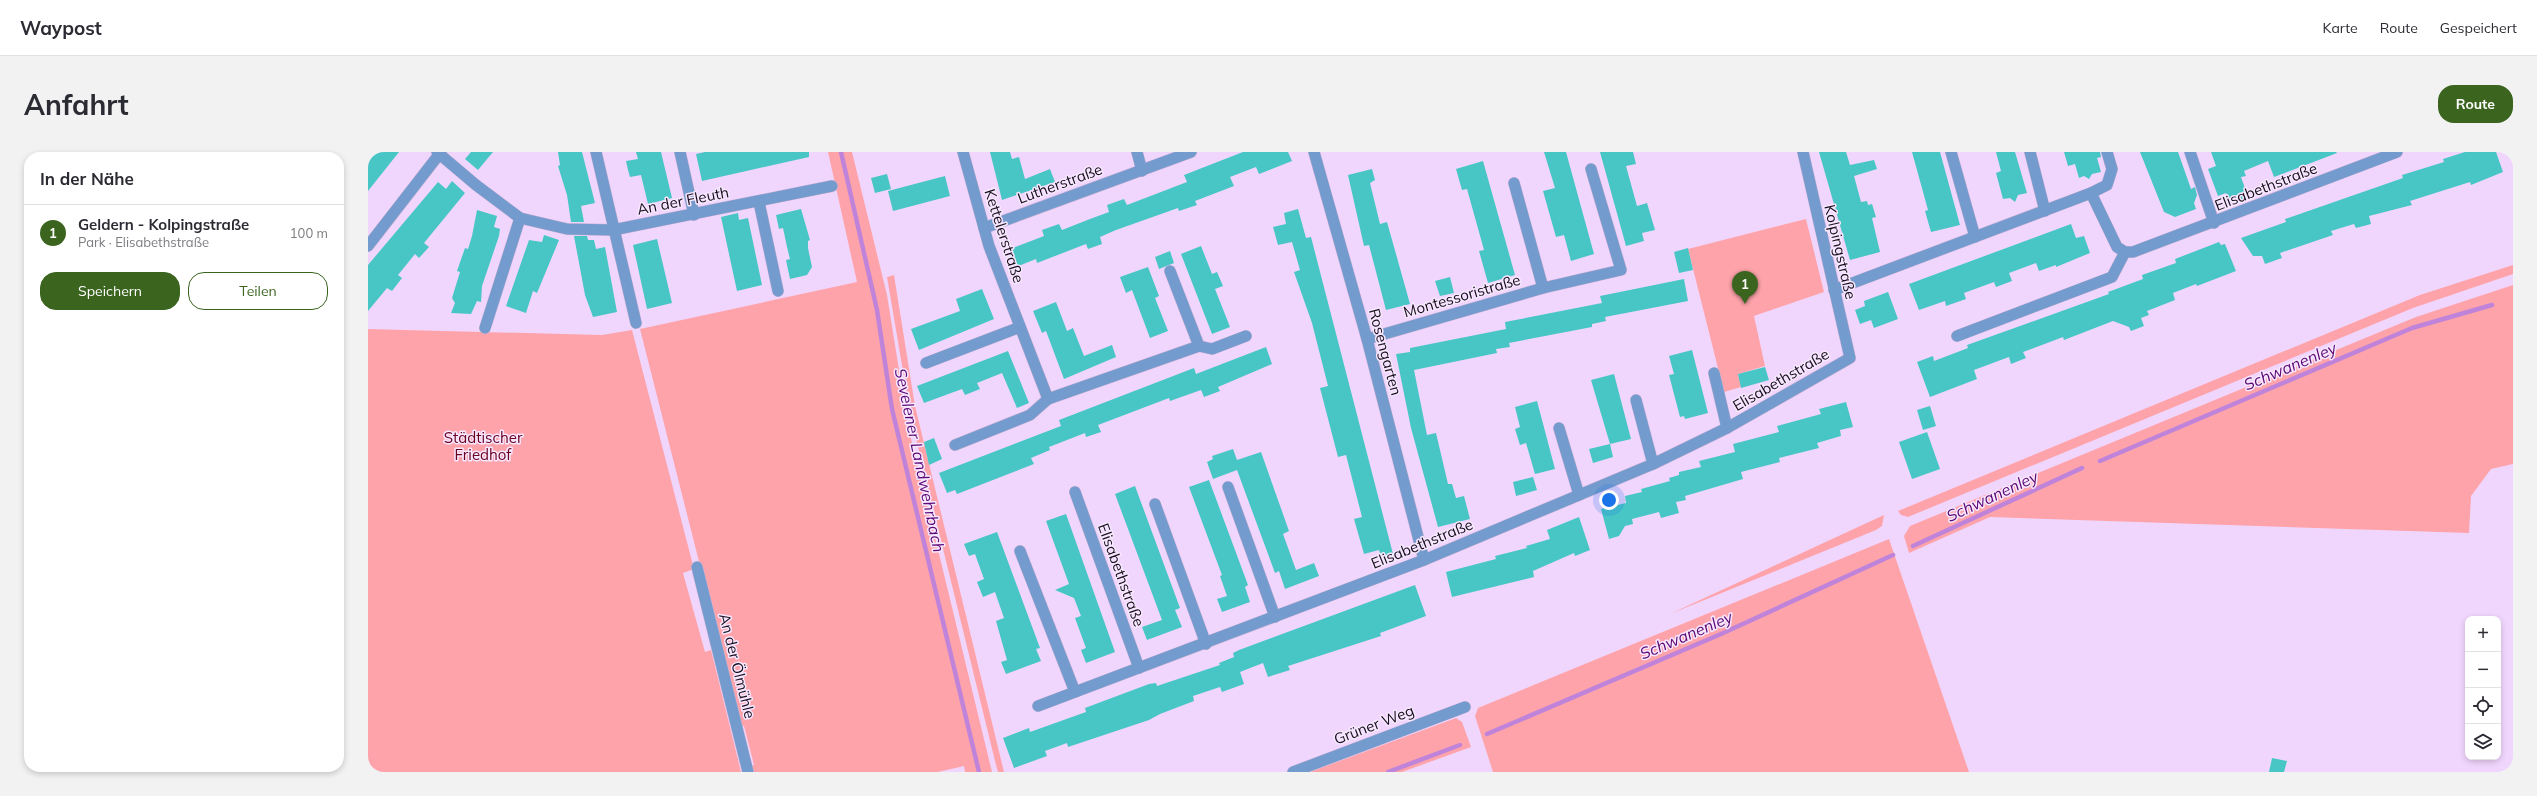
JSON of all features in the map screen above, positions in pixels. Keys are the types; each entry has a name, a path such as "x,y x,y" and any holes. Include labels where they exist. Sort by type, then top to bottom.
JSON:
{"street":[{"path":"596,152 613,230 636,323"},
{"path":"680,152 694,215"},
{"name":"Kettelerstraße","path":"963,152 984,228 1020,328 1048,399"},
{"path":"1137,152 1142,170"},
{"name":"Lutherstraße","path":"984,228 1191,152"},
{"name":"Rosengarten","path":"1314,152 1367,339 1424,560"},
{"name":"Kolpingstraße","path":"1803,152 1850,358"},
{"path":"1951,152 1976,237"},
{"path":"2030,152 2045,210"},
{"path":"1834,290 2091,193 2107,185 2112,169 2107,152"},
{"name":"Elisabethstraße","path":"2190,152 2214,223"},
{"name":"Elisabethstraße","path":"2124,252 2144,249 2396,152"},
{"name":"An der Fleuth","path":"368,246 439,153 476,186 520,218 568,229 613,230 759,202 832,186"},
{"name":"Montessoristraße","path":"1367,339 1543,288 1621,270 1591,169"},
{"name":"Montessoristraße","path":"1514,183 1543,288"},
{"path":"1957,336 2112,277 2124,252 2117,248 2091,193"},
{"path":"759,202 778,291"},
{"path":"485,328 520,218"},
{"path":"1170,271 1199,346"},
{"path":"926,363 1020,328"},
{"path":"955,445 1030,415 1048,399 1199,346 1212,349 1246,336"},
{"name":"Elisabethstraße","path":"1038,706 1206,644 1424,560 1653,464 1727,428 1850,358"},
{"name":"Elisabethstraße","path":"1714,374 1727,428"},
{"path":"1636,400 1653,464"},
{"path":"1559,428 1579,495"},
{"path":"1228,486 1275,617"},
{"name":"Elisabethstraße","path":"1075,492 1139,668"},
{"path":"1155,504 1206,644"},
{"path":"1020,551 1075,692"},
{"name":"An der Ölmühle","path":"697,567 748,772"},
{"name":"Grüner Weg","path":"1293,772 1465,707"}],"green space":[{"path":"828,152 852,152 887,295 908,426 992,772 965,772 964,766 938,772 751,772 750,766 754,765 744,726 741,727 640,329 857,282"},
{"path":"1806,219 1824,292 1754,316 1765,366 1738,374 1741,387 1724,392 1688,249"},
{"path":"2513,265 2513,274 2413,308 1908,517 1901,515 1898,511 2420,295"},
{"path":"894,275 915,406 1004,772 998,772 996,765 911,418 887,277"},
{"path":"2513,285 2513,464 2491,469 2471,496 2469,533 1990,517 1909,553 1904,536 1910,526 2416,317"},
{"name":"Städtischer Friedhof","path":"368,329 602,335 632,330 694,569 683,573 705,652 711,650 741,772 368,772"},
{"path":"1884,515 1882,526 1876,530 1670,614"},
{"path":"1889,539 1969,772 1493,772 1475,716 1478,708"},
{"path":"1456,718 1462,722 1471,747 1402,772 1310,772"}],"building":[{"path":"368,152 399,152 368,191"},
{"path":"471,152 493,152 478,170 465,159"},
{"path":"558,152 582,152 595,203 581,206 584,222 571,222 567,195 558,166 560,165"},
{"path":"636,152 661,152 672,198 648,204 641,175 630,177 628,170 626,161 638,159"},
{"path":"705,152 809,152 809,157 702,181 696,154"},
{"path":"990,152 1010,152 1012,159 1019,157 1025,179 1050,169 1055,182 1002,200"},
{"path":"1243,152 1288,152 1292,161 1259,174 1256,167 1230,177 1234,186 1195,201 1197,205 1179,211 1178,208 1100,237 1102,244 1088,249 1086,244 1037,263 1036,259 1016,267 1010,249 1044,236 1042,230 1059,224 1062,230 1109,212 1107,205 1124,199 1127,205 1187,182 1184,175"},
{"path":"1544,152 1566,152 1594,254 1571,261 1564,235 1556,237 1543,191 1555,188"},
{"path":"1600,152 1633,152 1636,164 1626,166 1637,206 1647,203 1655,230 1642,233 1644,241 1626,246"},
{"path":"1819,152 1846,152 1850,165 1874,160 1877,169 1854,176 1861,202 1867,201 1868,205 1872,204 1876,217 1872,218 1880,252 1850,260"},
{"path":"1912,152 1940,152 1960,225 1931,232 1925,211 1928,210"},
{"path":"1996,152 2015,152 2027,193 2018,195 2015,202 2010,198 2003,199 1996,173 2001,171"},
{"path":"2064,152 2100,152 2101,157 2097,158 2101,172 2092,174 2089,179 2084,176 2079,178 2075,164 2068,166"},
{"path":"2140,152 2178,152 2191,189 2195,187 2197,195 2194,203 2196,209 2175,217 2164,212"},
{"path":"2211,152 2337,153 2274,177 2268,161 2244,171 2246,176 2241,177 2248,197 2230,205 2226,193 2218,196 2208,169 2216,166"},
{"path":"2465,152 2496,152 2503,172 2471,185 2470,182 2410,201 2412,205 2369,216 2371,224 2356,228 2354,224 2331,231 2333,235 2280,253 2282,258 2265,264 2262,256 2253,256 2241,238 2286,222 2285,219 2403,178 2402,175 2444,162 2443,159"},
{"path":"1483,161 1515,275 1488,283 1479,251 1484,250 1467,189 1462,190 1456,169"},
{"path":"1372,169 1375,180 1370,183 1380,224 1387,222 1410,304 1386,310 1369,245 1364,246 1348,175"},
{"path":"887,174 891,189 875,193 871,178"},
{"path":"945,176 950,196 893,211 888,191"},
{"path":"452,181 465,193 424,243 429,247 419,258 415,254 398,275 402,278 392,291 387,288 368,311 368,265 438,182 446,189"},
{"path":"801,209 810,240 808,241 808,248 812,267 807,275 790,279 786,260 790,259 783,228 779,229 776,215"},
{"path":"1298,209 1306,238 1311,237 1393,554 1381,557 1379,550 1364,554 1354,519 1362,517 1346,455 1338,457 1320,388 1328,386 1312,323 1294,272 1300,270 1292,242 1278,245 1273,227 1286,224 1284,213"},
{"path":"477,210 497,216 494,227 500,229 499,236 482,286 481,302 477,301 471,314 451,313 455,303 452,298 460,272 457,271 465,248 468,249"},
{"path":"738,213 739,220 748,218 762,285 737,291 721,217"},
{"path":"2071,224 2076,238 2084,236 2090,253 2056,267 2056,265 2039,271 2036,263 2009,273 2012,281 1996,287 1994,282 1964,293 1966,299 1946,306 1945,301 1919,310 1909,284"},
{"path":"544,235 559,240 537,293 533,291 526,313 506,306 529,240 542,242"},
{"path":"574,236 587,236 588,240 594,240 596,249 605,247 617,312 593,317 585,295"},
{"path":"657,239 672,303 647,309 633,245"},
{"path":"2219,242 2221,245 2225,244 2236,271 2197,286 2196,284 2173,293 2175,300 2147,311 2149,315 2141,318 2144,326 2131,331 2129,327 2113,321 2064,340 2063,337 2023,352 2026,358 2011,364 2009,357 1974,370 1977,379 1930,397 1917,362 1933,356 1934,361 1968,348 1967,345 2109,294 2108,292 2143,279 2142,275 2176,263 2175,259"},
{"path":"1201,246 1212,274 1217,272 1223,286 1215,289 1230,327 1212,334 1181,254"},
{"path":"1688,248 1693,270 1679,273 1674,252"},
{"path":"1170,251 1174,263 1159,269 1155,257"},
{"path":"1148,267 1159,296 1155,298 1168,331 1150,338 1132,290 1126,293 1120,277"},
{"path":"1450,277 1454,293 1440,296 1435,281"},
{"path":"1684,279 1688,301 1605,317 1606,321 1592,324 1592,327 1509,343 1510,347 1496,349 1497,353 1414,370 1427,435 1436,433 1448,484 1452,484 1456,498 1464,496 1470,519 1438,527 1411,428 1396,354 1410,352 1410,348 1506,329 1505,322 1602,303 1600,296"},
{"path":"982,289 994,319 919,350 911,329 960,311 956,299"},
{"path":"1888,292 1898,319 1874,328 1871,320 1860,324 1855,310 1865,306 1864,301"},
{"path":"1056,302 1067,331 1073,328 1084,356 1112,345 1116,357 1064,379 1046,331 1042,333 1033,311"},
{"path":"1266,347 1272,364 1218,387 1220,391 1204,397 1201,390 1170,401 1169,398 1098,425 1101,432 1086,437 1085,433 1049,447 1050,450 1031,458 1034,464 957,494 955,490 947,493 939,473 1061,426 1059,420 1194,368 1196,374"},
{"path":"1692,350 1708,413 1685,419 1684,416 1680,417 1669,375 1674,374 1669,356"},
{"path":"1008,351 1029,403 1017,408 1002,373 977,383 980,389 965,395 962,389 924,403 917,386"},
{"path":"1765,367 1769,380 1741,388 1738,374"},
{"path":"1614,374 1631,439 1610,444 1591,380"},
{"path":"1537,401 1555,469 1535,474 1526,443 1520,445 1515,429 1520,427 1515,407"},
{"path":"1846,402 1853,427 1840,430 1841,436 1817,443 1819,448 1779,458 1780,462 1741,472 1743,479 1685,496 1686,500 1676,502 1679,513 1661,518 1659,512 1632,519 1633,524 1625,526 1619,536 1609,539 1601,509 1626,503 1625,496 1642,492 1641,489 1670,481 1669,478 1679,475 1679,472 1701,467 1699,461 1735,452 1733,444 1779,432 1777,426 1821,414 1819,409"},
{"path":"1930,406 1936,426 1923,430 1917,410"},
{"path":"1927,432 1940,469 1912,479 1899,442"},
{"path":"934,438 942,459 929,465 924,442"},
{"path":"1610,444 1613,457 1593,463 1589,449"},
{"path":"1233,449 1237,460 1261,452 1289,531 1283,534 1296,570 1314,563 1319,576 1285,589 1279,571 1275,573 1237,470 1213,479 1207,462 1213,459 1212,456"},
{"path":"1533,477 1537,490 1516,496 1513,482"},
{"path":"1209,480 1248,585 1245,587 1250,602 1222,612 1217,599 1227,596 1220,576 1222,575 1189,487"},
{"path":"1135,486 1180,608 1175,610 1182,627 1147,640 1142,627 1162,620 1115,494"},
{"path":"1066,514 1115,652 1086,663 1081,650 1086,648 1075,618 1081,616 1074,598 1055,590 1069,584 1046,521"},
{"path":"1579,517 1590,550 1575,556 1574,553 1533,571 1534,577 1452,597 1446,572 1496,559 1495,556 1527,548 1526,546 1550,539 1547,530"},
{"path":"997,532 1040,648 1036,649 1041,661 1006,674 1001,662 1007,660 996,621 1004,618 995,592 983,597 977,582 984,579 975,554 969,556 964,544"},
{"path":"1415,585 1426,616 1380,633 1381,636 1288,666 1290,670 1268,677 1263,663 1240,672 1244,684 1222,692 1220,687 1193,696 1194,701 1160,714 1149,720 1068,747 1067,743 1045,751 1047,756 1014,768 1003,738 1029,728 1030,732 1086,712 1085,708 1149,684 1156,683 1157,686 1220,665 1219,663 1234,657 1233,653 1239,650"},
{"path":"2272,758 2287,761 2284,772 2269,772"}],"waterway":[{"name":"Sevelener Landwehrbach","path":"841,152 877,310 892,409 979,772"},
{"name":"Schwanenley","path":"2100,461 2412,328 2492,305"},
{"name":"Schwanenley","path":"1913,546 2082,468"},
{"name":"Schwanenley","path":"1487,734 1721,634 1893,555"},
{"name":"Schwanenley","path":"1388,772 1460,745"}],"place":[{"name":"Geldern - Kolpingstraße","path":"1745,304"}]}
